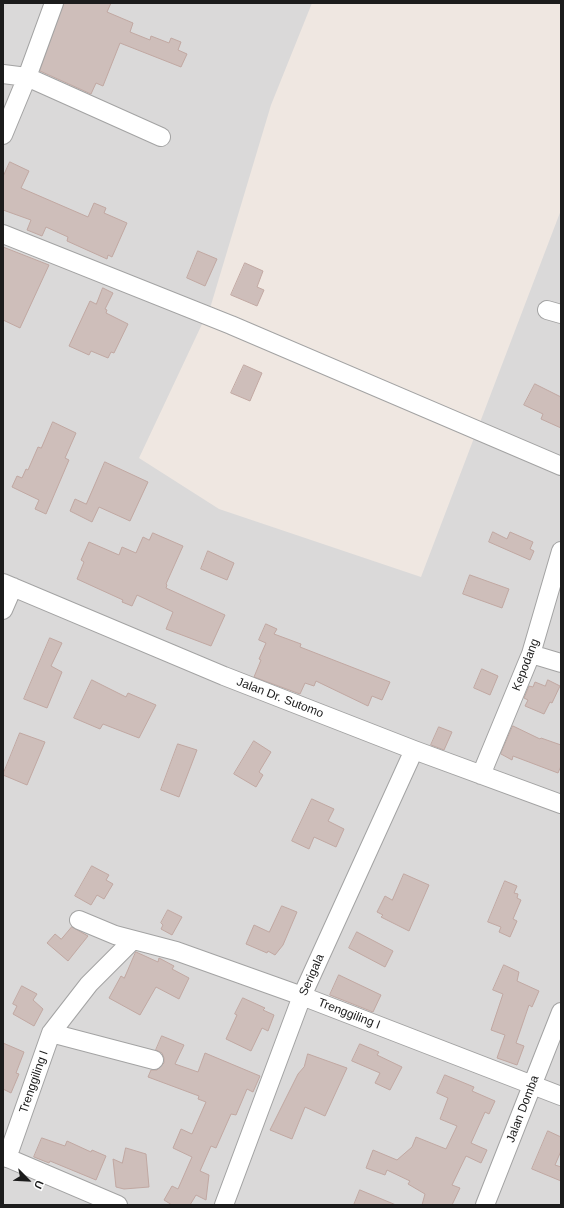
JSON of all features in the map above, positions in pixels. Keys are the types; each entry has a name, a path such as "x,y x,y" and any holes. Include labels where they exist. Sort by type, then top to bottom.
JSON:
{"street":[{"path":"3,135 27,77 54,3"},
{"path":"3,74 27,77 161,137"},
{"path":"3,234 231,325 561,466"},
{"name":"Kepodang","path":"481,775 531,654 561,551"},
{"path":"3,610 8,585"},
{"name":"Jalan Dr. Sutomo","path":"8,585 224,676 414,750 561,804"},
{"path":"531,654 561,663"},
{"name":"Serigala","path":"224,1205 302,996 414,750"},
{"name":"Trenggiling I","path":"79,920 115,935 176,951 302,996 561,1096"},
{"name":"Trenggiling I","path":"5,1157 51,1033 89,984 133,940"},
{"name":"Jalan Domba","path":"485,1205 561,1012"},
{"path":"51,1033 154,1060"},
{"path":"5,1157 118,1205"}],"shaded area":[{"path":"3,3 312,3 271,105 211,305 139,458 219,509 421,577 561,210 561,1205 3,1205"}],"building":[{"path":"64,3 111,3 107,12 133,23 130,32 150,40 151,36 169,43 171,38 181,42 178,50 187,54 181,67 120,43 103,86 96,83 91,94 40,71"},
{"path":"10,162 29,171 21,188 88,217 94,203 106,208 104,213 127,223 112,257 108,255 107,259 67,241 68,237 46,227 42,236 27,230 31,220 3,210 3,177"},
{"path":"3,247 49,265 20,328 3,320"},
{"path":"198,251 217,259 205,286 187,278"},
{"path":"245,263 263,271 257,287 264,290 257,306 231,295"},
{"path":"103,288 113,293 105,309 107,310 106,313 128,324 114,353 111,352 108,358 91,351 89,355 69,346 90,301 96,304"},
{"path":"244,365 262,373 250,401 231,393"},
{"path":"535,384 561,397 561,428 541,419 543,414 524,405"},
{"path":"53,422 76,433 65,458 69,460 46,514 35,509 39,500 12,487 17,476 22,478 26,469 28,470 38,447 41,448"},
{"path":"105,462 148,482 130,521 99,507 92,522 70,511 75,499 86,504"},
{"path":"493,532 507,539 510,532 533,542 530,549 534,551 530,560 489,542"},
{"path":"153,533 183,546 166,584 166,588 225,615 211,646 166,629 173,612 137,595 132,606 122,602 123,600 77,579 84,562 81,560 89,542 119,555 122,547 136,553 143,537 149,540"},
{"path":"208,551 234,563 227,580 201,569"},
{"path":"470,575 509,589 502,608 463,594"},
{"path":"266,624 277,629 274,634 301,644 300,647 390,682 382,700 372,696 368,706 316,681 314,686 305,683 300,694 254,677 261,660 259,659 266,643 259,640"},
{"path":"50,638 62,643 51,666 62,672 47,708 24,699"},
{"path":"482,669 498,676 490,695 474,688"},
{"path":"92,680 126,697 128,693 156,705 139,738 103,724 100,729 74,718"},
{"path":"548,680 560,686 552,703 550,702 544,714 525,706 528,700 524,698 529,686 533,687 535,682 545,686"},
{"path":"513,726 540,739 541,738 561,745 561,766 558,773 513,756 512,760 501,754"},
{"path":"439,727 452,732 444,750 431,745"},
{"path":"20,733 45,742 27,785 3,775"},
{"path":"254,741 271,752 259,772 263,775 256,787 234,774"},
{"path":"178,744 197,750 179,797 161,790"},
{"path":"312,799 334,809 328,821 344,829 336,847 314,837 309,849 292,841"},
{"path":"92,866 109,875 106,880 113,884 104,899 97,895 91,905 75,896"},
{"path":"404,874 429,885 409,931 381,917 383,915 377,912 385,896 392,900"},
{"path":"505,881 517,886 514,893 518,894 517,898 521,900 513,919 517,921 510,937 499,932 501,927 488,922"},
{"path":"282,906 297,912 283,945 275,955 268,951 267,953 246,944 254,925 269,932"},
{"path":"168,910 182,917 172,935 161,929 163,925 161,923"},
{"path":"72,927 88,936 68,961 47,943 55,934 61,939"},
{"path":"357,932 393,951 385,967 349,948"},
{"path":"136,952 158,962 159,958 174,966 172,969 189,978 179,999 156,987 140,1015 109,998 121,976 124,978"},
{"path":"504,965 519,972 517,981 539,991 532,1007 529,1005 516,1043 524,1046 517,1065 497,1058 505,1035 491,1030 503,994 493,990"},
{"path":"339,975 381,995 373,1012 330,995"},
{"path":"22,986 37,994 33,1000 43,1009 34,1026 13,1014 17,1006 13,1004"},
{"path":"243,998 265,1008 263,1010 274,1015 268,1031 262,1028 251,1051 226,1039 237,1015 235,1014"},
{"path":"162,1036 184,1045 175,1064 198,1072 205,1053 260,1076 253,1092 247,1089 236,1115 231,1114 216,1148 211,1146 200,1171 209,1175 206,1200 196,1195 190,1205 172,1205 164,1200 172,1186 178,1189 192,1157 173,1148 181,1129 192,1134 206,1102 198,1099 199,1096 148,1077 151,1070 157,1070 164,1063 162,1053 156,1050"},
{"path":"3,1043 24,1052 16,1073 19,1074 11,1093 3,1089"},
{"path":"360,1044 379,1052 377,1055 402,1067 390,1090 375,1083 380,1073 352,1061"},
{"path":"308,1054 347,1068 325,1116 305,1107 292,1139 270,1130 298,1074 304,1067"},
{"path":"445,1075 474,1087 472,1091 495,1101 489,1114 485,1112 471,1143 487,1150 481,1163 466,1156 452,1185 460,1188 452,1205 422,1205 425,1194 408,1184 410,1181 387,1170 385,1175 366,1168 373,1150 397,1160 412,1147 416,1137 446,1149 457,1126 440,1119 448,1098 437,1093"},
{"path":"548,1131 561,1137 561,1151 555,1165 561,1167 561,1181 532,1169"},
{"path":"42,1138 65,1146 67,1141 91,1152 92,1150 106,1156 96,1180 50,1161 49,1163 34,1157"},
{"path":"126,1148 146,1154 149,1187 124,1189 116,1187 113,1159 122,1163"},
{"path":"360,1190 396,1205 354,1205"}]}
